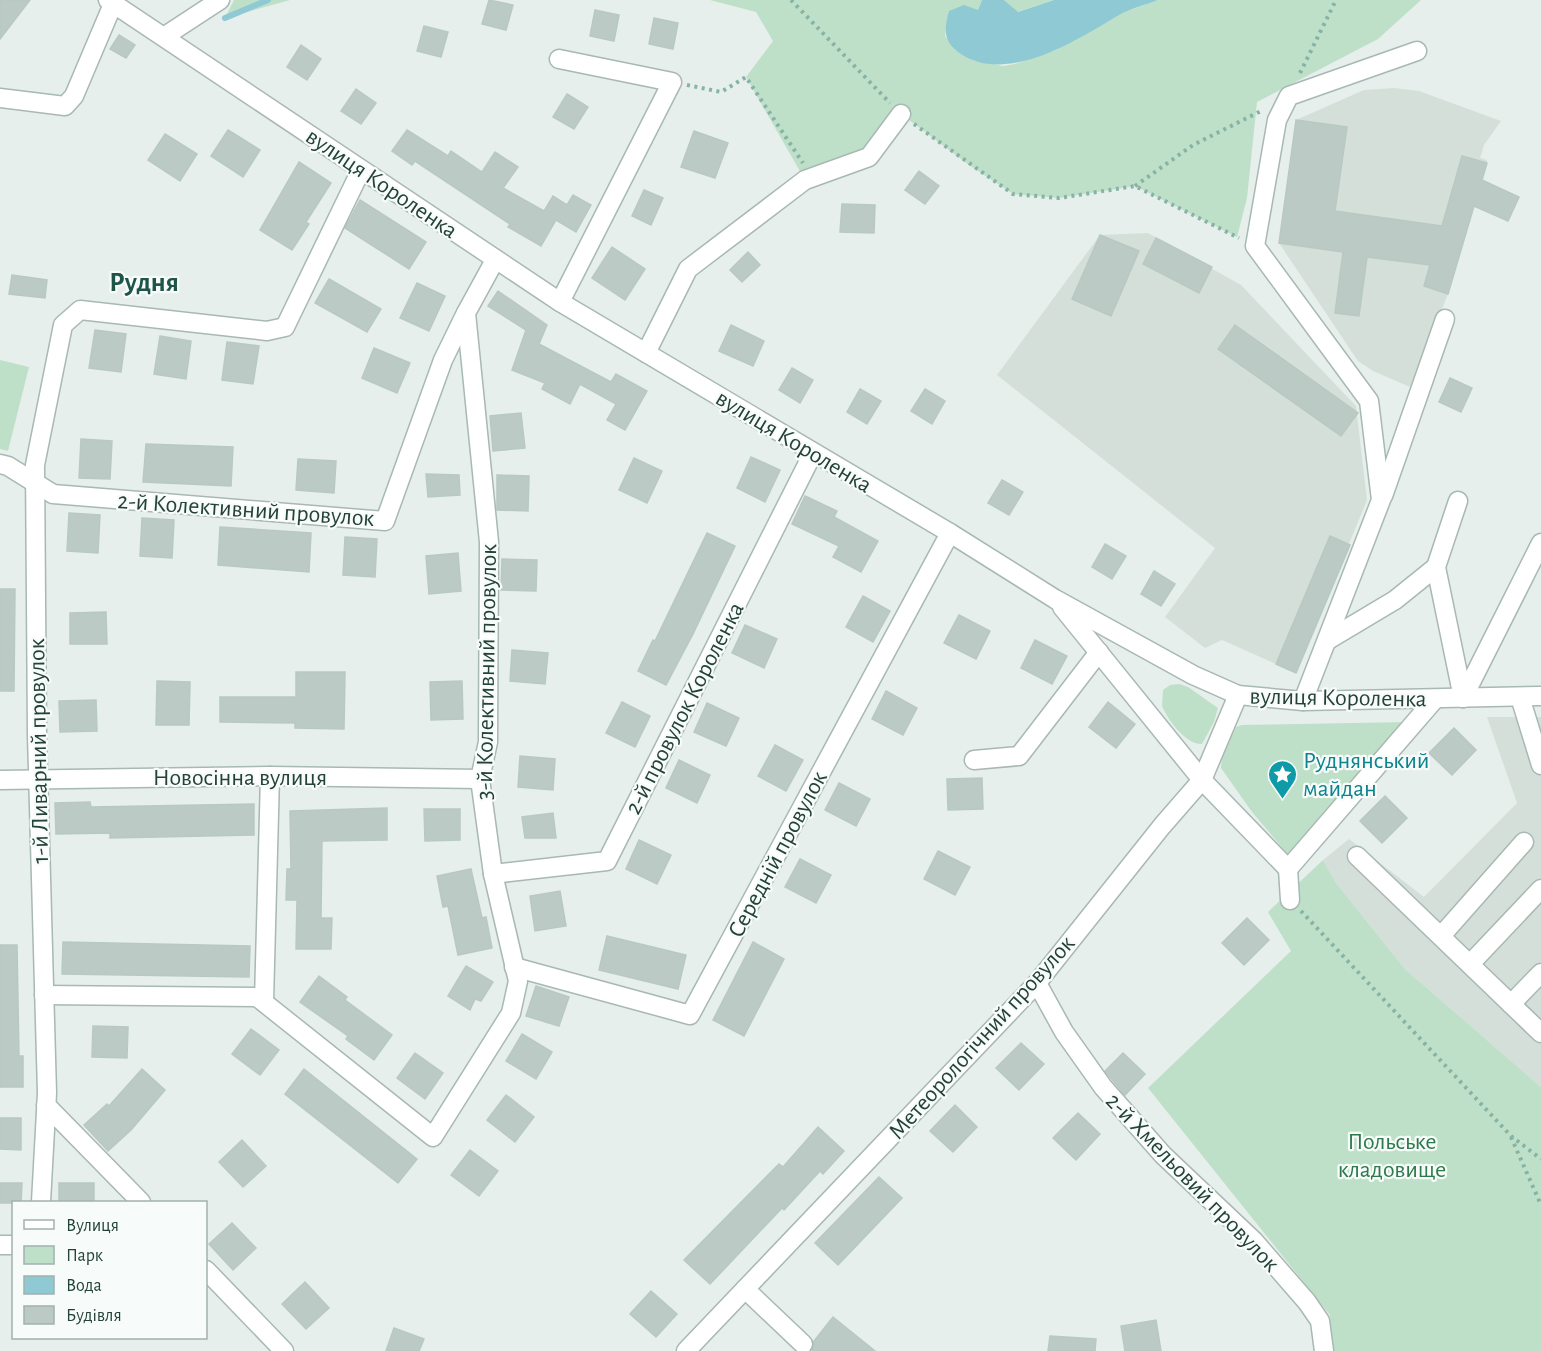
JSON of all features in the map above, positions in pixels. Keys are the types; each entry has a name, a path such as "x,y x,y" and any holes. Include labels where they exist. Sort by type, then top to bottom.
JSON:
{"street":[{"path":"165,36 220,0"},
{"path":"0,98 64,106 74,96 110,2"},
{"name":"вулиця Короленка","path":"110,2 165,36 560,302 950,533 1055,599 1193,675 1238,695 1303,701 1541,696"},
{"path":"1381,500 1369,400 1255,246 1277,120 1289,96 1417,51"},
{"path":"559,58 672,82 560,302"},
{"path":"646,353 688,269 805,180 869,157 901,114"},
{"name":"1-й Ливарний провулок","path":"41,1201 46,1105 38,779 35,465 63,325 80,310 267,331 285,327 361,170"},
{"path":"466,313 495,260"},
{"name":"2-й Колективний провулок","path":"0,464 8,466 52,494 385,521 443,360 466,313"},
{"name":"3-й Колективний провулок","path":"264,1001 433,1137 511,1013 519,981 493,874 480,779 488,742 489,542 466,313"},
{"path":"1303,701 1381,500 1445,319"},
{"name":"2-й провулок Короленка","path":"493,874 608,861 813,453"},
{"path":"1458,501 1436,567 1463,698"},
{"name":"Середній провулок","path":"514,968 690,1015 950,533"},
{"path":"1463,698 1541,543"},
{"path":"1328,640 1395,600 1436,567"},
{"path":"1055,599 1202,780 1288,869 1290,900"},
{"path":"974,760 1020,756 1099,652"},
{"name":"Метеорологічний провулок","path":"687,1351 1037,983 1162,826 1202,780 1238,695"},
{"path":"1521,697 1541,765"},
{"path":"1288,869 1435,699"},
{"path":"44,994 257,997 264,1001 270,776"},
{"name":"Новосінна вулиця","path":"0,780 270,776 480,779"},
{"path":"1441,936 1524,842"},
{"path":"1357,856 1541,1033"},
{"path":"1470,964 1541,889"},
{"path":"1511,1004 1541,973"},
{"name":"2-й Хмельовий провулок","path":"1037,983 1064,1032 1103,1088 1163,1155 1254,1241 1307,1302 1320,1321 1324,1351"},
{"path":"46,1105 139,1201"},
{"path":"207,1270 284,1351"},
{"path":"745,1289 803,1344"}],"path":[{"path":"791,0 901,114 969,165 1013,194 1059,198 1135,186 1193,145 1289,96 1318,31 1336,0"},
{"path":"672,82 721,92 746,77 812,177"},
{"path":"1135,186 1255,246"},
{"path":"1290,900 1511,1136 1541,1159"},
{"path":"1511,1136 1541,1205"}],"shaded area":[{"path":"1394,88 1419,91 1501,121 1484,145 1480,158 1487,160 1487,163 1448,294 1410,387 1373,371 1358,361 1279,243 1296,120 1364,90"},
{"path":"1148,233 1241,285 1356,406 1367,500 1296,673 1222,640 1205,648 1165,617 1215,548 997,375 1100,235"},
{"path":"1487,717 1541,717 1541,1087 1405,969 1336,883 1323,860 1349,839 1424,897 1517,803"}],"green space":[{"path":"234,0 290,0 225,18"},
{"path":"710,0 982,0 978,10 947,18 945,36 956,50 973,60 1003,66 1056,50 1121,13 1158,0 1421,0 1378,39 1257,102 1247,198 1237,237 1135,186 1059,198 1013,194 969,165 901,114 869,157 805,180 746,77 773,41 756,12"},
{"path":"1004,0 1054,0 1017,12"},
{"path":"0,360 29,367 8,451 0,449"},
{"path":"1179,684 1188,687 1218,708 1214,722 1202,744 1184,736 1162,706 1163,690 1170,685"},
{"path":"1408,722 1291,858 1252,812 1221,768 1222,758 1236,727 1242,725"},
{"name":"Польське кладовище","path":"1323,860 1336,883 1405,969 1541,1087 1541,1351 1332,1351 1330,1315 1148,1088 1291,951 1268,912"}],"water":[{"path":"982,0 1004,0 1018,12 1054,0 1158,0 1124,13 1062,47 1040,56 1019,62 997,64 977,61 958,52 953,48 946,34 949,11 964,5 978,10"}],"building":[{"path":"0,0 30,0 0,39"},
{"path":"489,0 513,5 506,30 482,24"},
{"path":"595,10 619,15 614,41 590,36"},
{"path":"654,18 678,23 673,49 649,44"},
{"path":"424,26 448,32 441,57 417,51"},
{"path":"119,35 135,45 126,58 110,49"},
{"path":"301,45 321,59 307,80 287,67"},
{"path":"356,89 376,103 361,124 341,111"},
{"path":"567,94 588,107 574,129 553,117"},
{"path":"1296,120 1347,127 1335,211 1442,226 1462,156 1487,163 1482,180 1519,197 1508,221 1474,206 1448,294 1424,286 1430,265 1367,257 1359,316 1335,313 1343,252 1279,243"},
{"path":"228,130 260,150 243,177 211,156"},
{"path":"407,130 448,156 451,151 482,172 495,152 518,167 503,188 544,211 553,196 567,205 573,195 591,205 576,232 556,220 541,246 508,227 510,224 415,161 412,165 392,151"},
{"path":"694,131 728,143 715,178 681,167"},
{"path":"165,134 197,154 180,181 148,160"},
{"path":"299,162 331,183 306,222 309,224 292,250 260,230"},
{"path":"919,171 939,186 925,204 905,190"},
{"path":"644,190 663,198 651,225 632,216"},
{"path":"360,200 426,242 409,269 345,228"},
{"path":"842,204 875,205 874,233 840,232"},
{"path":"1100,235 1139,251 1111,316 1072,299"},
{"path":"1156,238 1212,267 1199,293 1143,264"},
{"path":"612,247 645,269 625,300 592,278"},
{"path":"748,252 760,265 742,282 730,270"},
{"path":"12,275 47,280 45,298 9,294"},
{"path":"329,279 381,309 367,332 315,303"},
{"path":"417,283 445,296 429,331 400,318"},
{"path":"498,291 547,325 539,344 611,382 616,374 647,391 625,430 607,420 616,404 580,384 570,404 542,389 545,383 512,370 526,330 488,306"},
{"path":"731,325 764,341 753,366 719,351"},
{"path":"1235,325 1358,413 1341,436 1218,349"},
{"path":"95,330 126,334 121,372 89,368"},
{"path":"160,336 191,341 186,379 154,374"},
{"path":"227,342 259,346 253,384 222,380"},
{"path":"374,348 410,363 397,393 362,378"},
{"path":"792,368 813,380 800,403 779,390"},
{"path":"1450,378 1472,388 1461,412 1439,402"},
{"path":"860,389 881,401 867,424 847,412"},
{"path":"925,389 945,401 932,424 911,411"},
{"path":"521,413 525,448 493,451 490,416"},
{"path":"81,439 112,441 110,479 79,478"},
{"path":"146,444 233,447 231,486 143,482"},
{"path":"751,457 780,470 765,502 737,488"},
{"path":"634,458 662,471 647,503 619,490"},
{"path":"298,459 336,461 334,493 296,490"},
{"path":"426,474 459,475 460,495 428,497"},
{"path":"497,475 529,476 528,511 497,510"},
{"path":"1002,480 1023,492 1009,515 988,503"},
{"path":"805,496 837,511 834,517 878,541 861,572 833,557 839,546 792,524"},
{"path":"69,513 100,515 98,553 67,551"},
{"path":"142,518 174,520 172,558 140,556"},
{"path":"220,527 311,533 309,572 218,565"},
{"path":"707,533 735,546 666,685 638,671"},
{"path":"1330,536 1350,545 1296,673 1276,664"},
{"path":"345,537 377,539 375,577 343,575"},
{"path":"1105,544 1126,556 1112,579 1092,567"},
{"path":"458,553 461,591 429,594 426,556"},
{"path":"502,559 537,560 536,591 501,590"},
{"path":"1154,571 1175,584 1161,606 1141,594"},
{"path":"0,589 15,589 14,691 0,691"},
{"path":"863,596 890,611 873,642 846,627"},
{"path":"106,612 107,644 70,644 70,613"},
{"path":"959,615 990,631 976,659 944,643"},
{"path":"745,625 777,639 764,668 732,653"},
{"path":"1035,640 1067,656 1052,684 1021,668"},
{"path":"512,650 548,653 545,684 510,681"},
{"path":"296,672 345,672 344,729 295,728 295,723 220,722 220,697 296,697"},
{"path":"157,681 190,682 189,725 156,725"},
{"path":"462,681 463,719 431,720 430,682"},
{"path":"886,691 917,708 903,735 872,719"},
{"path":"96,700 97,731 60,732 59,701"},
{"path":"622,702 650,716 635,747 606,733"},
{"path":"1108,702 1135,724 1116,748 1089,727"},
{"path":"707,703 739,718 726,746 694,732"},
{"path":"1454,728 1476,750 1452,775 1429,753"},
{"path":"775,745 803,760 786,791 758,776"},
{"path":"520,756 555,759 553,790 518,787"},
{"path":"679,760 710,775 697,803 666,788"},
{"path":"982,778 983,809 948,810 947,779"},
{"path":"839,783 870,799 856,826 825,810"},
{"path":"1385,796 1407,818 1382,843 1360,821"},
{"path":"90,802 91,807 254,804 254,835 110,838 110,833 56,834 55,803"},
{"path":"387,808 387,840 322,841 321,918 332,918 331,949 296,949 297,900 286,900 287,869 291,869 290,811"},
{"path":"424,809 460,809 460,840 425,841"},
{"path":"553,813 556,838 525,838 522,817"},
{"path":"639,840 671,855 657,884 626,869"},
{"path":"938,851 970,867 955,895 924,879"},
{"path":"800,859 831,875 816,903 785,887"},
{"path":"471,869 482,918 486,917 492,948 458,955 448,906 443,907 437,876"},
{"path":"560,891 566,926 535,931 530,896"},
{"path":"1247,918 1269,940 1244,965 1222,943"},
{"path":"607,936 686,955 678,989 599,970"},
{"path":"63,942 250,946 249,977 62,974"},
{"path":"753,942 784,959 744,1036 713,1020"},
{"path":"0,945 17,945 19,1056 23,1056 23,1087 0,1087"},
{"path":"466,966 493,982 481,1001 475,999 470,1010 448,996"},
{"path":"319,976 347,997 345,1000 392,1035 374,1060 346,1039 348,1036 300,1002"},
{"path":"536,986 569,997 559,1026 526,1016"},
{"path":"93,1026 128,1027 127,1058 92,1057"},
{"path":"251,1029 279,1050 260,1075 232,1054"},
{"path":"522,1034 552,1052 536,1079 506,1061"},
{"path":"1021,1043 1044,1064 1019,1090 996,1068"},
{"path":"415,1053 443,1073 425,1099 397,1078"},
{"path":"1123,1053 1145,1074 1125,1095 1105,1071"},
{"path":"142,1069 165,1090 131,1130 108,1151 84,1125 107,1104 109,1106"},
{"path":"304,1069 417,1159 398,1183 285,1094"},
{"path":"506,1095 534,1117 515,1142 487,1120"},
{"path":"955,1105 977,1127 953,1152 930,1131"},
{"path":"1078,1113 1100,1134 1076,1160 1053,1138"},
{"path":"0,1118 21,1118 21,1150 0,1149"},
{"path":"818,1127 844,1151 823,1174 820,1171 784,1210 782,1208 710,1284 684,1260 779,1164 783,1167"},
{"path":"242,1140 266,1166 243,1187 219,1162"},
{"path":"470,1150 498,1171 479,1196 451,1175"},
{"path":"879,1177 902,1198 838,1265 815,1243"},
{"path":"0,1183 22,1183 21,1201 0,1203"},
{"path":"59,1183 94,1183 94,1201 59,1201"},
{"path":"232,1223 256,1248 233,1270 209,1244"},
{"path":"305,1282 329,1308 306,1329 282,1304"},
{"path":"651,1291 677,1314 656,1337 630,1314"},
{"path":"833,1317 875,1351 812,1351 814,1341"},
{"path":"1156,1320 1161,1351 1125,1351 1121,1326"},
{"path":"394,1328 424,1339 419,1351 386,1351"},
{"path":"1050,1336 1096,1339 1095,1351 1048,1351"}],"waterway":[{"path":"225,18 268,0"}],"place":[{"name":"Руднянський майдан","path":"1282,800"}],"district":[{"name":"Рудня","path":"144,282"}]}
